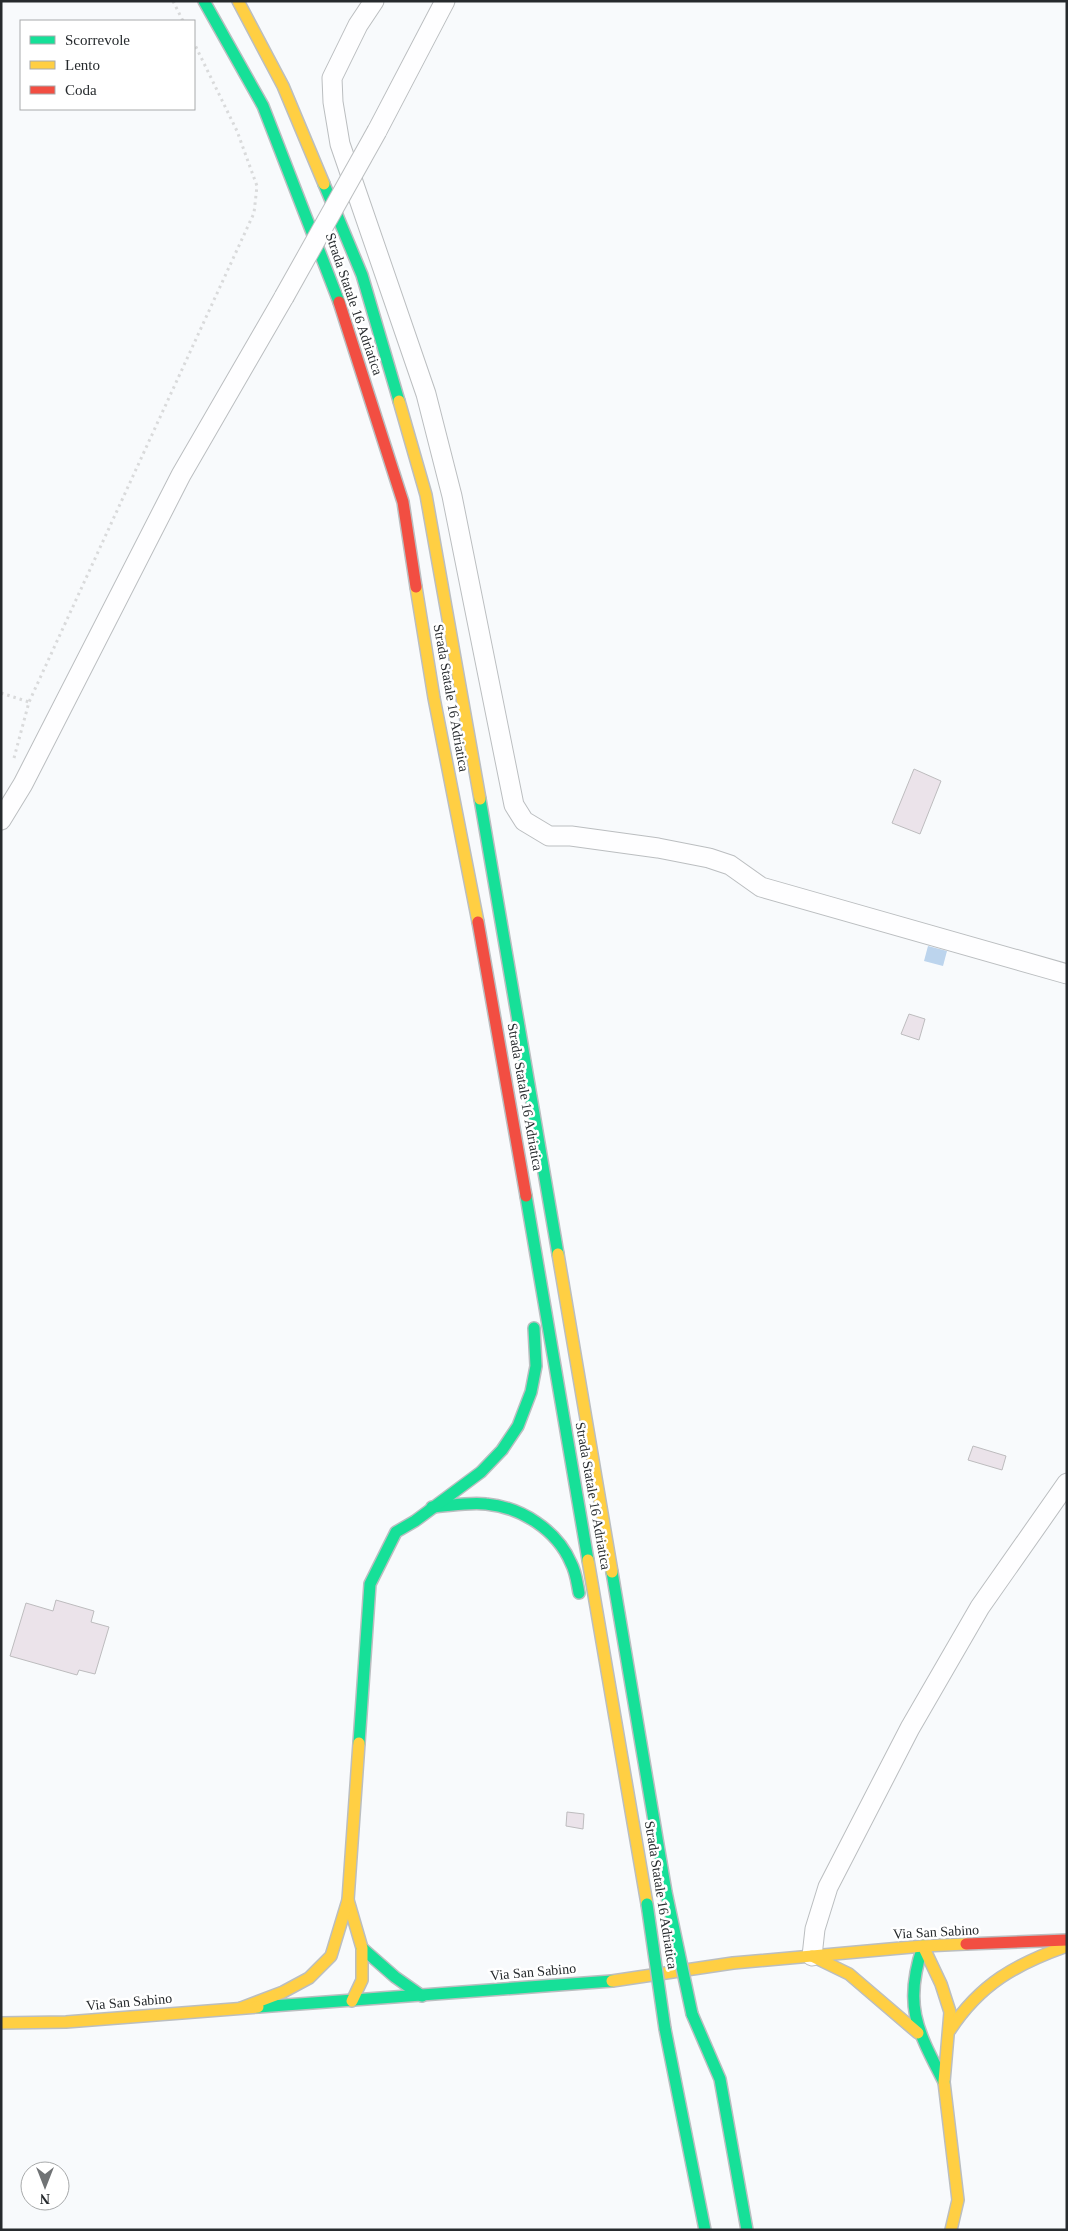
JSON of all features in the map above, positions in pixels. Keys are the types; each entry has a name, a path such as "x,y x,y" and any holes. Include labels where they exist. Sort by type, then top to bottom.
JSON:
{"main road":[{"name":"Strada Statale 16 Adriatica","path":"204,1 263,106 337,295 403,502 434,698 494,1006 645,1883 665,2029 705,2230"},
{"name":"Strada Statale 16 Adriatica","path":"238,1 283,86 362,275 426,495 464,702 666,1892 692,2014 700,2063"},
{"path":"491,1067 494,1006"},
{"path":"334,1973 331,1956 348,1900 370,1584 396,1532 481,1472 502,1450 518,1426 531,1392 536,1366 531,1316"},
{"path":"432,1507 488,1504 514,1510 539,1523 557,1541 570,1560 581,1607"},
{"path":"624,1839 645,1883"},
{"path":"348,1900 362,1948 362,1980 352,2001"},
{"name":"Via San Sabino","path":"1,2023 66,2022 422,1996 620,1980 733,1963 923,1946 1067,1940"},
{"path":"923,1946 942,1984 950,2012 950,2030 944,2082 958,2200 952,2230"},
{"path":"923,1946 915,1966 912,1984 918,2032 944,2082"},
{"path":"950,2030 970,2002 1006,1974 1038,1956 1067,1946"},
{"path":"362,1948 395,1977 422,1996"},
{"path":"241,2008 283,1992 309,1978 331,1956"},
{"path":"812,1956 849,1974 918,2032"},
{"path":"342,1986 352,2001"},
{"path":"692,2014 720,2079 747,2230"}],"street":[{"path":"374,1 358,25 332,78 340,144 426,394 452,496 514,805 524,820 549,836 572,836 658,848 709,858 730,865 761,887 1067,974"},
{"path":"1,820 23,784 181,475 377,131 445,1"},
{"path":"812,1956 815,1929 828,1887 910,1728 980,1607 1067,1483"}],"path":[{"path":"174,1 183,20"},
{"path":"23,784 12,763 28,702 254,213 257,186 237,132 195,45"},
{"path":"1,693 28,702"}],"water":[{"path":"928,946 947,951 943,966 924,961"}],"building":[{"path":"914,769 941,781 920,834 892,823"},
{"path":"909,1014 925,1019 919,1040 901,1034"},
{"path":"973,1446 1006,1456 1002,1470 968,1460"},
{"path":"56,1600 94,1611 91,1622 109,1627 95,1674 79,1670 77,1675 10,1656 26,1603 53,1611"},
{"path":"567,1812 584,1814 583,1829 566,1826"}],"traffic: fast":[{"path":"204,1 263,106 339,302"},
{"path":"324,184 362,275 399,401"},
{"path":"480,799 558,1254"},
{"path":"526,1196 588,1560"},
{"path":"359,1743 370,1584 396,1532 415,1521 481,1472 502,1450 518,1426 531,1392 536,1366 534,1328"},
{"path":"432,1507 486,1504 499,1506 525,1515 547,1531 565,1551 574,1570 579,1593"},
{"path":"612,1572 666,1892"},
{"path":"666,1892 692,2014"},
{"path":"647,1904 665,2029"},
{"path":"923,1946 914,1985 916,2017 920,2032 944,2082"},
{"path":"362,1948 395,1977 422,1996"},
{"path":"258,2007 612,1981"},
{"path":"692,2014 720,2079 747,2230"},
{"path":"665,2029 705,2230"}],"traffic: slow":[{"path":"238,1 283,86 324,184"},
{"path":"399,401 426,495 480,799"},
{"path":"416,587 434,698 478,922"},
{"path":"558,1254 612,1572"},
{"path":"588,1560 647,1904"},
{"path":"241,2008 283,1992 309,1978 331,1956 348,1900 359,1743"},
{"path":"348,1900 362,1948 362,1980 352,2001"},
{"path":"612,1981 733,1963 923,1946 966,1944"},
{"path":"923,1946 941,1984 950,2012 944,2082 958,2200 951,2230"},
{"path":"950,2030 974,2000 987,1988 1015,1968 1067,1946"},
{"path":"812,1956 849,1974 918,2033"},
{"path":"1,2023 66,2022 258,2007"}],"traffic: jam":[{"path":"339,302 403,502 416,587"},
{"path":"478,922 526,1196"},
{"path":"966,1944 1067,1940"}]}
